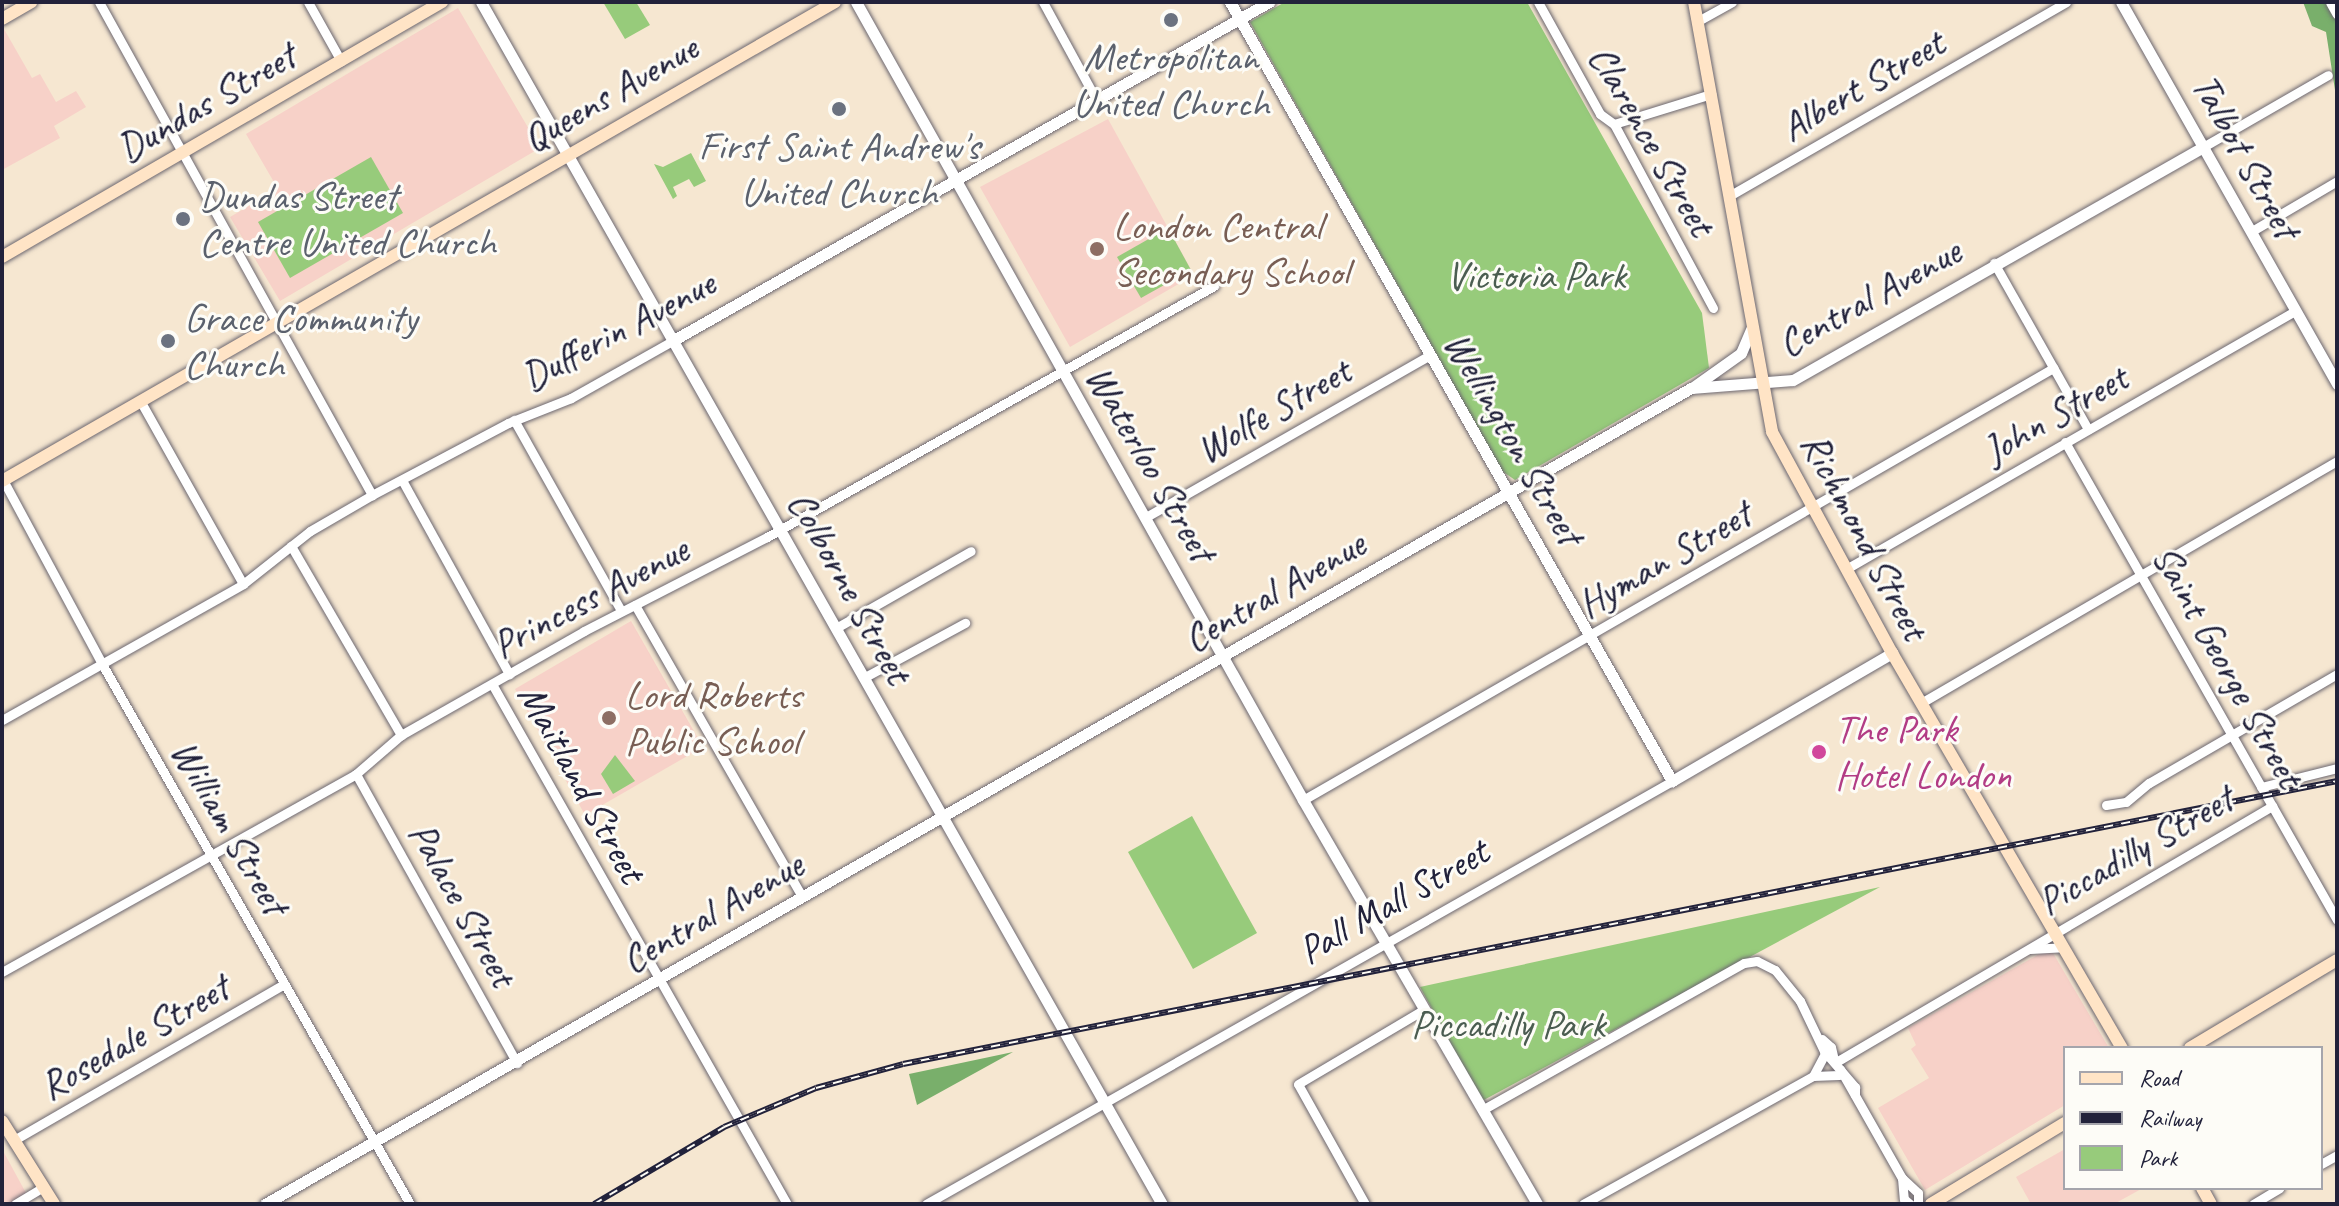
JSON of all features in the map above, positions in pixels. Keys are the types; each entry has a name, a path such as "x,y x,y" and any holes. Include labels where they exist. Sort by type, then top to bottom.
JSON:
{"main road":[{"path":"2,19 32,2"},
{"name":"Dundas Street","path":"2,257 442,2"},
{"name":"Queens Avenue","path":"2,480 142,404 567,154 835,2"},
{"name":"Richmond Street","path":"1694,2 1760,383 1772,432 1892,653 2121,1046"},
{"path":"2193,1046 2337,960"},
{"path":"2,1121 53,1204"},
{"path":"1931,1204 2063,1124"}],"street":[{"path":"99,2 372,495"},
{"path":"308,2 341,61"},
{"name":"Colborne Street","path":"481,2 1162,1204"},
{"name":"Waterloo Street","path":"856,2 1303,800 1537,1204"},
{"path":"1043,2 1097,101"},
{"name":"Wellington Street","path":"1230,2 1672,781"},
{"name":"Dufferin Avenue","path":"2,720 243,584 291,546 372,495 514,420 571,398 1269,2"},
{"name":"Clarence Street","path":"1538,2 1600,114 1614,124 1713,308"},
{"path":"1698,21 1732,2"},
{"name":"Albert Street","path":"1729,196 2066,2"},
{"name":"Talbot Street","path":"2121,2 2337,384"},
{"path":"2331,2 2337,13"},
{"name":"Central Avenue","path":"265,1204 517,1063 941,815 1225,657 1691,388 1793,380 2328,75"},
{"path":"1614,124 1711,94"},
{"path":"2252,231 2337,181"},
{"path":"1994,263 2088,429"},
{"name":"Princess Avenue","path":"2,972 356,774 401,735 621,611 781,529 1214,286"},
{"name":"John Street","path":"1846,569 2295,311"},
{"path":"1691,388 1741,353 1751,329"},
{"name":"Wolfe Street","path":"1146,517 1430,355"},
{"name":"Hyman Street","path":"1303,800 2053,368"},
{"path":"142,404 243,584"},
{"path":"514,420 621,611"},
{"name":"Saint George Street","path":"2065,442 2143,573 2337,920"},
{"path":"1921,703 2337,461"},
{"name":"William Street","path":"2,480 102,664 410,1204"},
{"name":"Maitland Street","path":"402,480 509,674"},
{"path":"291,546 401,735"},
{"path":"836,628 971,551"},
{"path":"635,605 802,897"},
{"path":"865,677 965,623"},
{"name":"Pall Mall Street","path":"926,1204 1892,653"},
{"path":"2106,805 2126,802 2232,734 2337,674"},
{"name":"Maitland Street","path":"492,684 787,1204"},
{"name":"Piccadilly Street","path":"2261,787 2337,768"},
{"name":"Palace Street","path":"356,774 517,1063"},
{"name":"Piccadilly Street","path":"1583,1204 1835,1064 2272,806"},
{"name":"Piccadilly Street","path":"2030,949 2063,947"},
{"path":"1482,1110 1744,963 1766,963 1800,1001 1835,1064 1855,1087 1855,1095 1902,1178 1918,1193 1918,1204"},
{"name":"Rosedale Street","path":"14,1140 284,984"},
{"path":"1365,1204 1298,1084 1423,1010"},
{"path":"1813,1076 1835,1064"},
{"path":"1902,1178 1904,1199 1910,1204"},
{"path":"15,1204 43,1187"},
{"path":"2253,1204 2277,1190"}],"shaded area":[{"path":"458,8 540,148 280,301 230,217 278,189 246,134"},
{"path":"4,29 32,78 40,74 56,102 76,91 86,107 54,126 60,138 2,170"},
{"name":"London Central Secondary School","path":"1108,119 1194,275 1070,347 980,187"},
{"name":"Lord Roberts Public School","path":"631,621 703,747 585,815 515,689"},
{"path":"2050,948 2108,1046 2063,1046 2063,1106 1925,1190 1878,1108 1929,1078 1911,1049 1916,1045 1908,1028"},
{"path":"2,1149 32,1204 2,1204"},
{"path":"2063,1150 2063,1190 2139,1190 2114,1204 2031,1204 2016,1177"}],"green space":[{"path":"603,2 636,2 650,25 625,39"},
{"name":"Victoria Park","path":"1285,2 1527,2 1702,313 1709,368 1515,480 1502,471 1250,22"},
{"path":"2303,2 2327,2 2337,19 2337,103 2326,32 2312,26"},
{"path":"691,153 706,181 694,187 689,179 673,187 677,196 673,199 654,164 663,167"},
{"path":"371,157 403,213 290,278 258,222"},
{"path":"1168,228 1191,270 1141,298 1117,257"},
{"path":"615,755 635,781 613,794 601,774"},
{"path":"1192,816 1257,933 1193,969 1128,852"},
{"name":"Piccadilly Park","path":"1880,887 1482,1101 1420,987 1429,985"},
{"path":"1013,1052 917,1105 909,1074"}],"railway":[{"path":"594,1204 724,1127 816,1088 903,1064 2337,781"}],"place":[{"name":"Metropolitan United Church","path":"1171,20"},
{"name":"First Saint Andrew's United Church","path":"839,109"},
{"name":"Dundas Street Centre United Church","path":"183,219"},
{"name":"London Central Secondary School","path":"1097,249"},
{"name":"Grace Community Church","path":"168,341"},
{"name":"Lord Roberts Public School","path":"609,718"},
{"name":"The Park Hotel London","path":"1819,752"}]}
